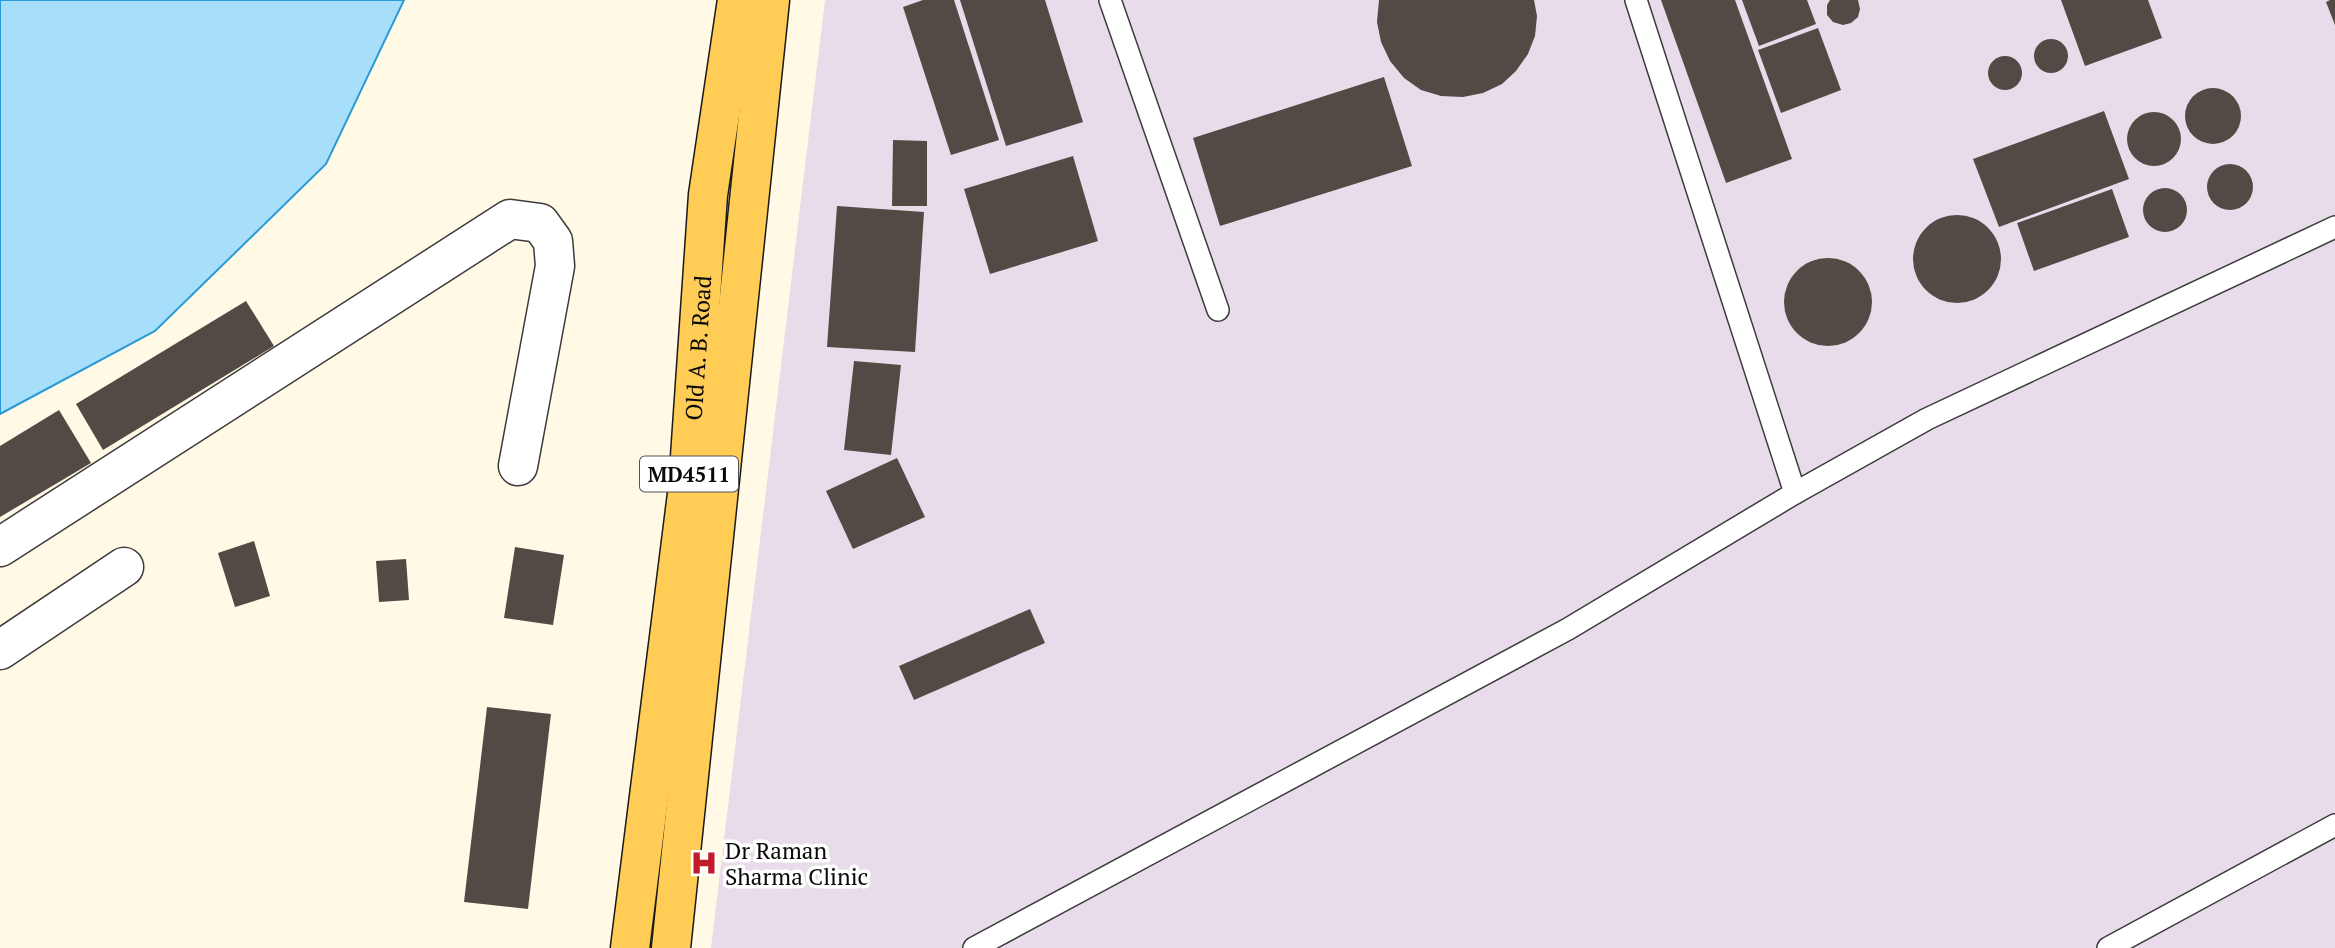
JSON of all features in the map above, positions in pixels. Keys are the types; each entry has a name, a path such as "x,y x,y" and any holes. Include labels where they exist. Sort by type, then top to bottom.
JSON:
{"main road":[{"name":"Old A. B. Road","path":"630,948 688,486 708,195 737,0"},
{"name":"Old A. B. Road","path":"671,948 771,0"}],"street":[{"path":"0,547 510,219 540,223 553,241 555,266 518,466"},
{"path":"0,650 124,566"}],"lane":[{"path":"1110,0 1218,310"},
{"path":"1636,0 1795,492"},
{"path":"974,948 1568,629 1795,492 1927,419 2335,227"},
{"path":"2114,947 2335,825"}],"shaded area":[{"path":"825,0 2335,0 2335,948 711,948"}],"water":[{"path":"0,0 404,0 326,164 155,331 0,414"}],"building":[{"path":"923,0 954,0 999,140 951,155 903,7"},
{"path":"960,0 1045,0 1083,122 1006,146"},
{"path":"1379,0 1534,0 1537,16 1535,36 1528,54 1502,84 1483,93 1463,97 1441,96 1421,90 1404,78 1390,61 1381,42 1377,22"},
{"path":"1661,0 1735,0 1792,159 1726,183"},
{"path":"1742,0 1807,0 1816,24 1759,46"},
{"path":"1830,0 1858,0 1858,17 1843,25 1833,22 1827,15"},
{"path":"2061,0 2148,0 2162,38 2085,66"},
{"path":"2335,0 2335,25 2326,2"},
{"path":"1818,28 1841,90 1781,113 1758,50"},
{"path":"2051,39 2063,44 2068,56 2063,68 2051,73 2039,68 2034,56 2039,44"},
{"path":"2005,56 2017,61 2022,73 2017,85 2005,90 1993,85 1988,73 1993,61"},
{"path":"1384,77 1412,166 1220,226 1193,138"},
{"path":"2213,88 2224,90 2233,96 2239,105 2239,127 2233,136 2224,142 2213,144 2202,142 2193,136 2187,127 2185,116 2187,105 2193,96 2202,90"},
{"path":"2104,111 2129,179 1999,227 1973,159"},
{"path":"2154,112 2173,120 2181,139 2173,158 2154,166 2135,158 2127,139 2135,120"},
{"path":"893,140 927,141 927,206 892,206"},
{"path":"1073,156 1098,241 990,274 964,189"},
{"path":"2230,164 2246,171 2253,187 2246,203 2230,210 2214,203 2207,187 2214,171"},
{"path":"2165,188 2174,189 2181,194 2186,201 2186,219 2181,226 2174,231 2165,232 2156,231 2149,226 2144,219 2143,210 2144,201 2149,194 2156,189"},
{"path":"2112,189 2129,237 2034,271 2017,223"},
{"path":"837,206 924,212 915,352 827,347"},
{"path":"1957,215 1974,218 1988,228 1998,242 2001,259 1998,276 1988,290 1974,300 1957,303 1940,300 1926,290 1916,276 1913,259 1916,242 1926,228 1940,218"},
{"path":"1828,258 1845,261 1859,271 1869,285 1872,302 1869,319 1859,333 1845,343 1828,346 1811,343 1797,333 1787,319 1784,302 1787,285 1797,271 1811,261"},
{"path":"246,301 274,346 103,450 76,404"},
{"path":"854,361 901,365 891,455 844,450"},
{"path":"59,410 91,463 0,517 0,446"},
{"path":"897,458 925,517 853,549 826,491"},
{"path":"254,541 270,596 235,607 218,553"},
{"path":"515,547 564,555 553,625 504,618"},
{"path":"406,559 409,600 379,602 376,561"},
{"path":"1030,609 1045,643 914,700 899,666"},
{"path":"487,707 551,714 528,909 464,902"}],"place":[{"name":"Dr Raman Sharma Clinic","path":"704,863"}]}
